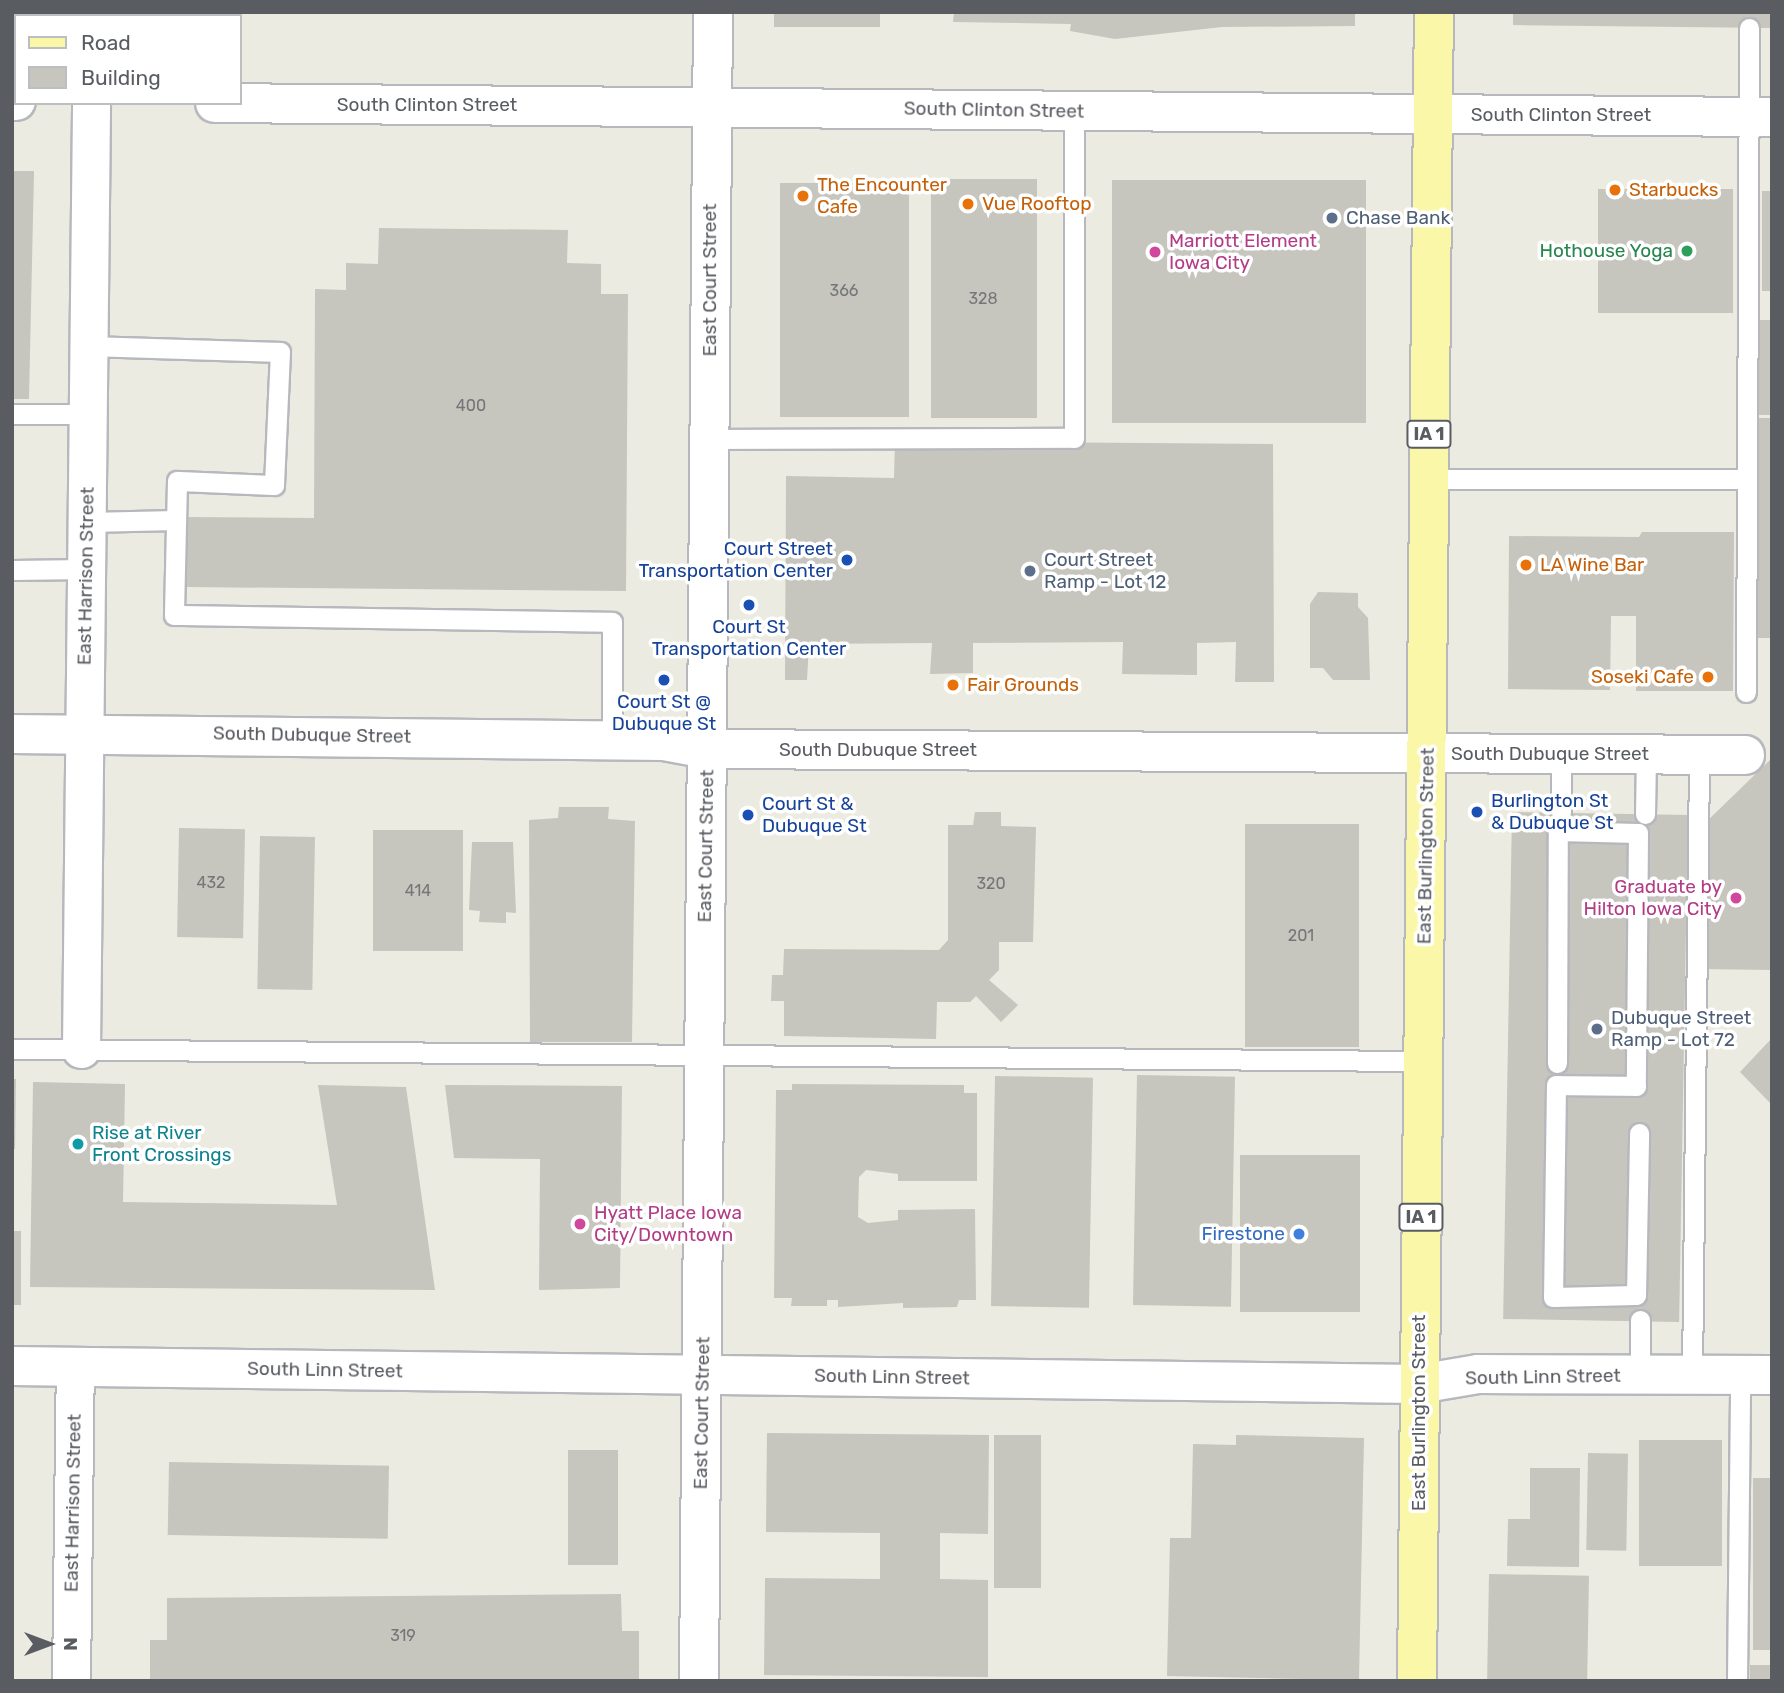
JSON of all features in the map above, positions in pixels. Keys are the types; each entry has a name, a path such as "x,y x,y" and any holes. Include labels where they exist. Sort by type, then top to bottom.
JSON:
{"main road":[{"name":"East Burlington Street","path":"1417,1681 1434,12"}],"street":[{"name":"East Court Street","path":"699,1681 713,12"},
{"name":"South Clinton Street","path":"242,103 1760,117"},
{"name":"East Harrison Street","path":"81,1049 91,105"},
{"name":"South Dubuque Street","path":"12,734 145,732 664,741 707,749 1745,755"},
{"name":"South Linn Street","path":"12,1366 1419,1384 1478,1374 1756,1376"},
{"name":"East Harrison Street","path":"71,1681 75,1367"}],"lane":[{"path":"1746,692 1747,480 1751,430 1760,117 1749,28"},
{"path":"709,439 1074,438 1074,111"},
{"path":"89,346 280,352 274,485 177,481 174,615 612,622 612,740"},
{"path":"12,414 88,414"},
{"path":"1429,480 1747,480"},
{"path":"87,522 176,520"},
{"path":"12,570 86,569"},
{"path":"1560,753 1560,813"},
{"path":"1645,814 1646,755"},
{"path":"1692,1375 1699,755"},
{"path":"1557,1063 1558,831 1638,833 1636,1086 1556,1085 1553,1297 1636,1295 1639,1133"},
{"path":"12,1049 1423,1061"},
{"path":"1640,1320 1640,1376"},
{"path":"1737,1681 1756,1376"}],"building":[{"path":"774,12 880,12 880,27 774,27"},
{"path":"954,12 1355,12 1355,26 1222,27 1115,39 1070,31 1071,24 953,22"},
{"path":"1513,12 1772,12 1772,28 1513,25"},
{"path":"12,171 34,171 29,399 12,399"},
{"path":"931,179 1037,179 1037,418 931,418"},
{"path":"1112,180 1366,180 1366,423 1112,423"},
{"path":"780,183 909,183 909,417 780,417"},
{"name":"Hothouse Yoga","path":"1598,189 1733,189 1733,313 1598,313"},
{"path":"1762,191 1772,191 1772,291 1762,291"},
{"path":"379,228 568,230 567,263 601,264 601,294 628,294 626,591 186,587 186,517 314,518 315,289 346,290 346,263 378,264"},
{"path":"1758,320 1772,320 1772,415 1758,415"},
{"path":"1756,418 1772,418 1772,638 1753,638"},
{"name":"Court Street Ramp - Lot 12","path":"895,441 1273,444 1274,682 1235,682 1236,642 1197,643 1197,675 1122,674 1123,642 973,643 973,673 930,674 932,643 809,644 807,680 785,680 786,476 894,478"},
{"path":"1642,532 1734,532 1733,691 1636,691 1636,616 1611,616 1610,690 1508,689 1509,536 1639,537"},
{"path":"1318,592 1358,593 1358,607 1368,618 1370,680 1333,680 1323,668 1310,668 1310,604"},
{"name":"Graduate by Hilton Iowa City","path":"1772,758 1772,970 1700,969 1701,827"},
{"path":"559,807 609,807 608,819 635,821 632,1042 530,1042 529,820 558,818"},
{"path":"975,812 1001,812 1001,826 1036,827 1033,942 999,942 999,970 989,980 1018,1005 1001,1022 976,996 970,1002 937,1002 936,1039 784,1036 784,1001 771,1001 772,975 783,975 784,949 939,950 948,940 948,825 973,825"},
{"name":"Dubuque Street Ramp - Lot 72","path":"1512,812 1688,815 1679,1322 1503,1319"},
{"path":"1245,824 1359,824 1359,1047 1245,1047"},
{"path":"179,828 245,829 243,938 177,937"},
{"path":"373,830 463,830 463,951 373,951"},
{"path":"260,836 315,837 312,990 257,989"},
{"path":"472,842 513,842 516,913 506,912 506,923 479,922 480,911 469,910"},
{"path":"1772,1038 1772,1105 1740,1072"},
{"path":"1137,1075 1235,1077 1231,1307 1133,1305"},
{"path":"995,1076 1093,1078 1089,1308 991,1306"},
{"path":"12,1079 16,1079 15,1149 12,1149"},
{"name":"Rise at River Front Crossings","path":"33,1082 125,1084 123,1202 337,1205 318,1085 406,1087 435,1290 30,1287"},
{"path":"792,1084 964,1085 964,1093 977,1093 977,1181 898,1181 898,1174 866,1170 859,1177 858,1217 868,1223 898,1220 898,1210 975,1209 976,1300 959,1300 957,1307 903,1308 903,1303 838,1307 838,1300 827,1300 827,1306 791,1306 792,1298 774,1298 776,1090 792,1090"},
{"name":"Hyatt Place Iowa City/Downtown","path":"445,1085 622,1086 620,1288 539,1290 540,1159 454,1158"},
{"name":"Firestone","path":"1240,1155 1360,1155 1360,1312 1240,1312"},
{"path":"12,1231 21,1231 21,1305 12,1305"},
{"path":"767,1433 989,1435 988,1534 940,1533 940,1579 988,1580 988,1677 764,1675 765,1578 880,1579 880,1533 766,1532"},
{"path":"994,1435 1041,1435 1041,1588 994,1588"},
{"path":"1236,1435 1364,1438 1359,1680 1167,1676 1170,1538 1191,1538 1193,1444 1236,1445"},
{"path":"1639,1440 1722,1440 1722,1566 1639,1566"},
{"path":"568,1450 618,1450 618,1565 568,1565"},
{"path":"1588,1453 1628,1454 1626,1551 1586,1550"},
{"path":"169,1462 389,1466 388,1539 168,1535"},
{"path":"1530,1468 1580,1468 1579,1567 1507,1566 1508,1519 1530,1519"},
{"path":"1753,1478 1772,1478 1772,1650 1753,1650"},
{"path":"1489,1574 1589,1576 1587,1681 1487,1681"},
{"path":"621,1594 622,1631 639,1631 639,1679 150,1680 150,1640 167,1640 167,1598"},
{"path":"1750,1665 1772,1665 1772,1681 1750,1681"}],"place":[{"name":"Starbucks","path":"1615,190"},
{"name":"The Encounter Cafe","path":"803,196"},
{"name":"Vue Rooftop","path":"968,204"},
{"name":"Chase Bank","path":"1332,218"},
{"name":"Hothouse Yoga","path":"1687,251"},
{"name":"Marriott Element Iowa City","path":"1155,252"},
{"name":"Court Street Transportation Center","path":"847,560"},
{"name":"LA Wine Bar","path":"1526,565"},
{"name":"Court Street Ramp - Lot 12","path":"1030,571"},
{"name":"Court St Transportation Center","path":"749,605"},
{"name":"Soseki Cafe","path":"1708,677"},
{"name":"Court St @ Dubuque St","path":"664,680"},
{"name":"Fair Grounds","path":"953,685"},
{"name":"Burlington St & Dubuque St","path":"1477,812"},
{"name":"Court St & Dubuque St","path":"748,815"},
{"name":"Graduate by Hilton Iowa City","path":"1736,898"},
{"name":"Dubuque Street Ramp - Lot 72","path":"1597,1029"},
{"name":"Rise at River Front Crossings","path":"78,1144"},
{"name":"Hyatt Place Iowa City/Downtown","path":"580,1224"},
{"name":"Firestone","path":"1299,1234"}]}
